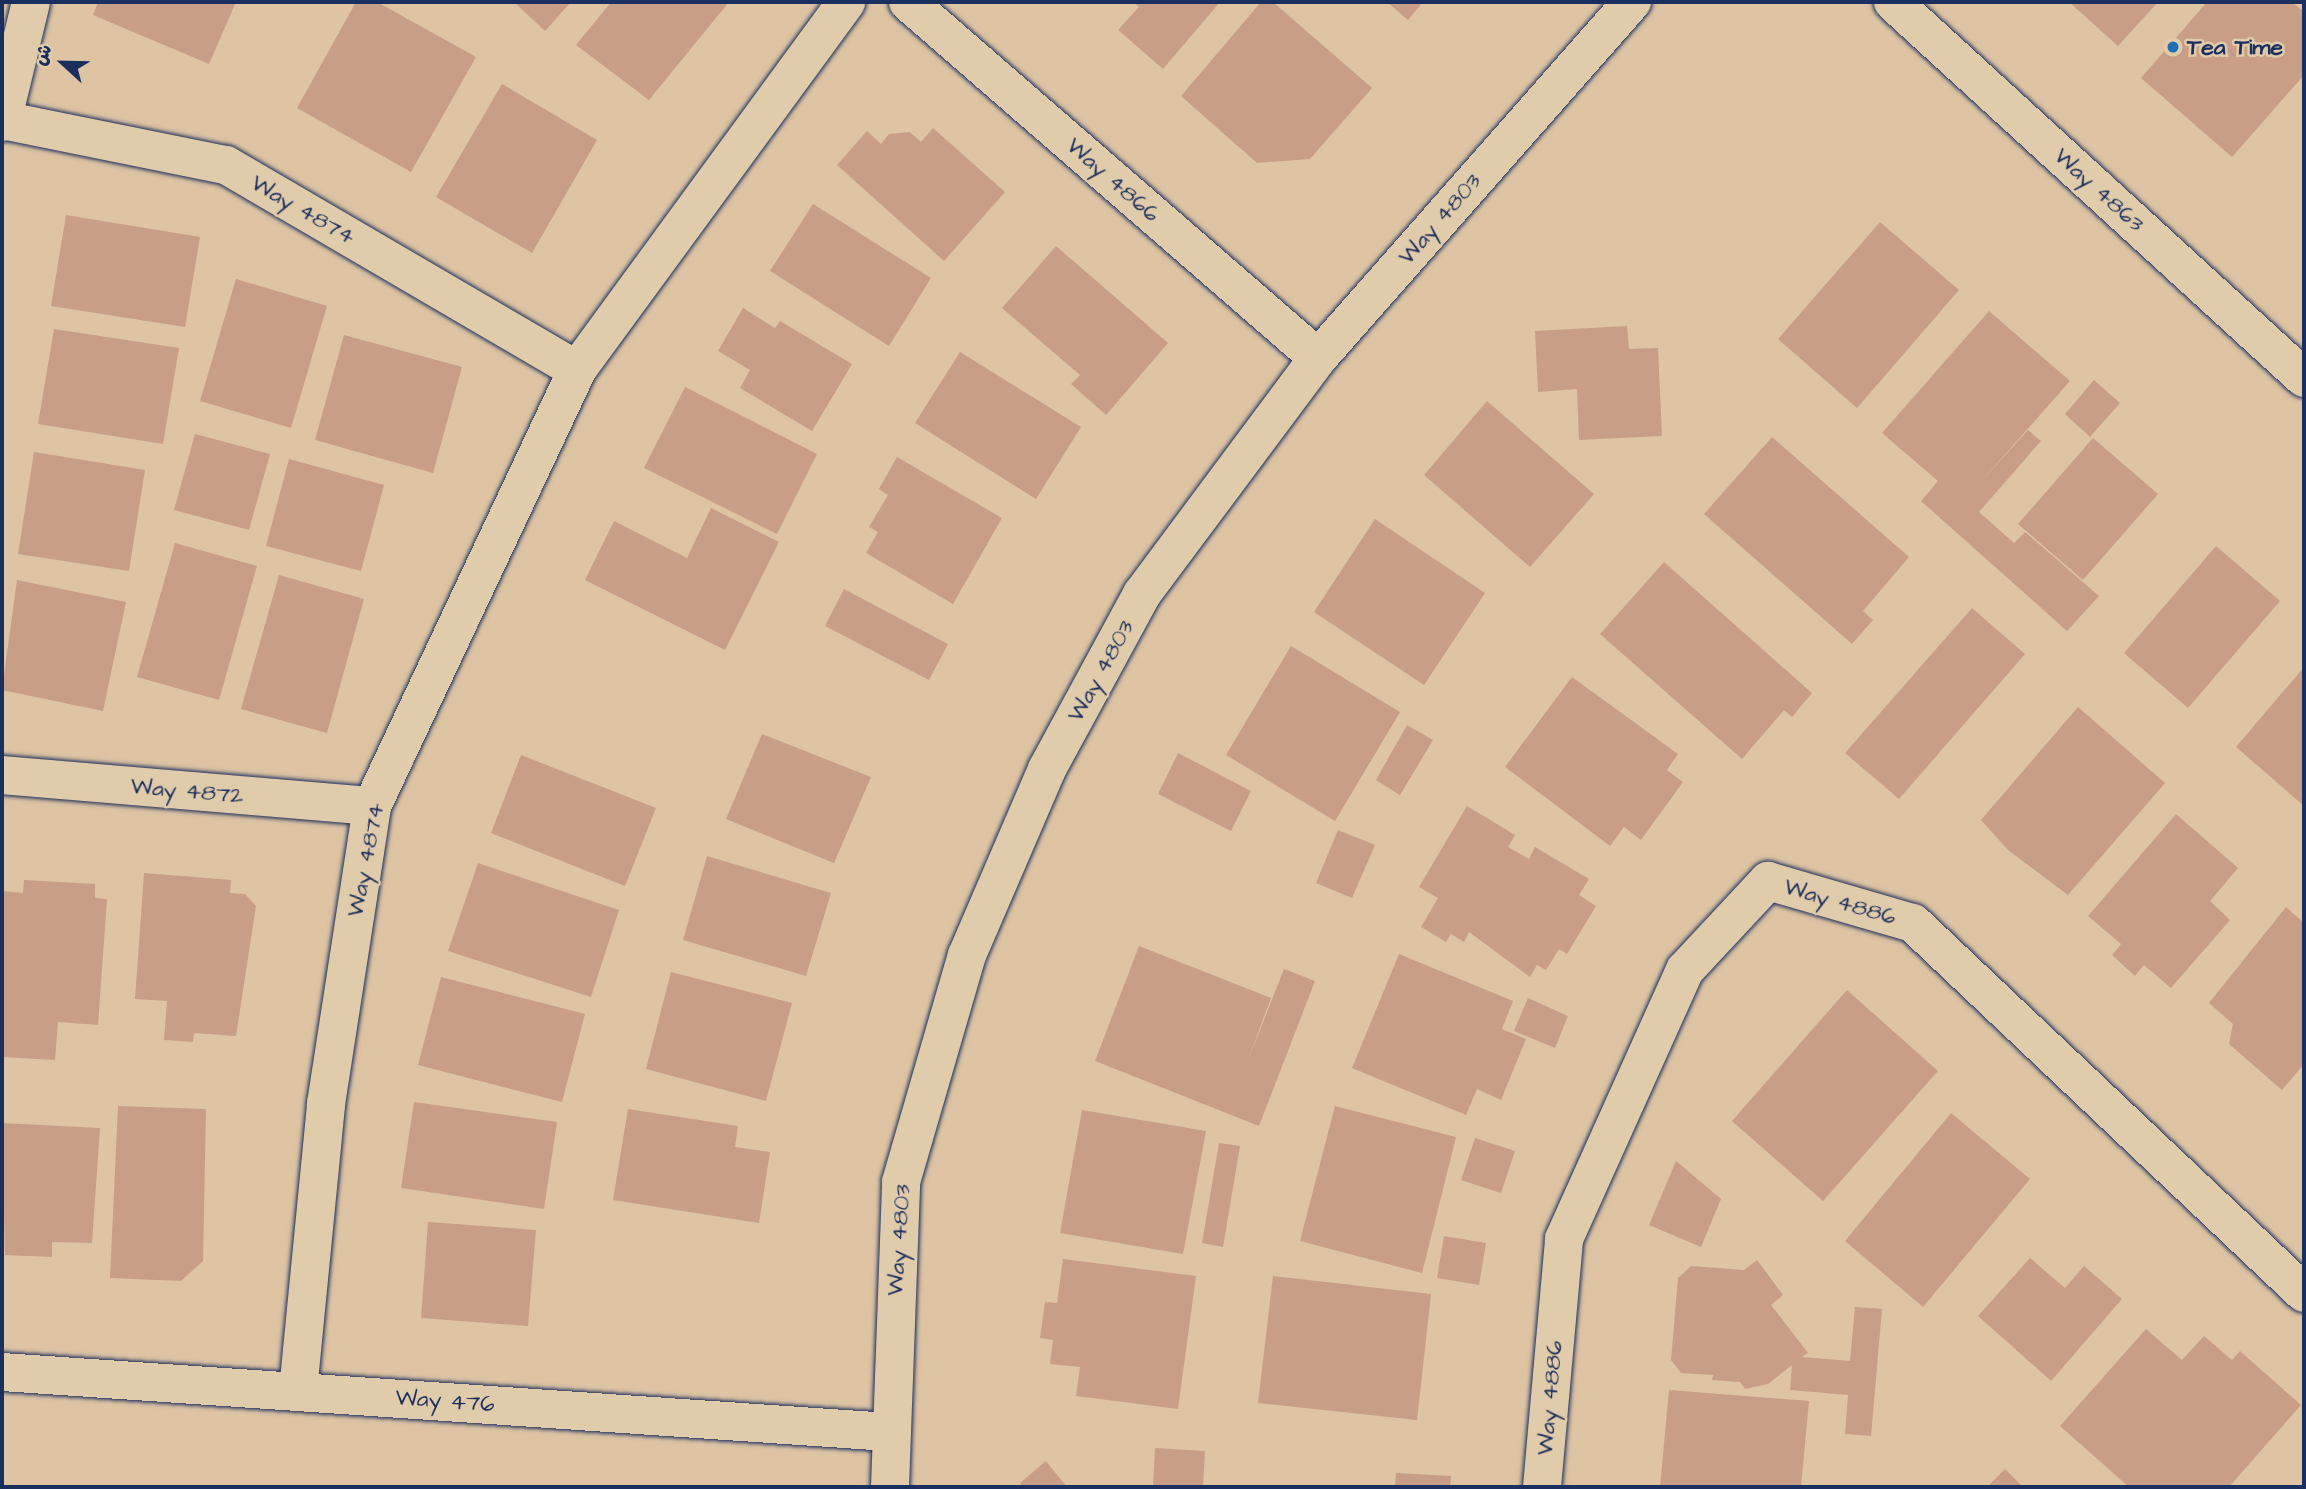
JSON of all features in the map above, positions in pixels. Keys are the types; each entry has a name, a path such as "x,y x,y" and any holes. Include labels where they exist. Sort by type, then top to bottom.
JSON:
{"street":[{"path":"2,121 31,2"},
{"name":"Way 4874","path":"299,1391 326,1104 372,806 577,370 846,2"},
{"name":"Way 4866","path":"908,2 1318,358"},
{"name":"Way 4803","path":"890,1487 888,1432 901,1182 967,955 1047,769 1143,594 1318,358 1632,2"},
{"name":"Way 4863","path":"1893,2 2304,379"},
{"name":"Way 4874","path":"2,121 226,165 577,370"},
{"name":"Way 4872","path":"2,775 372,806"},
{"name":"Way 4886","path":"1542,1487 1564,1239 1685,970 1768,881 1913,923 2304,1293"},
{"name":"Way 476","path":"2,1372 888,1432"}],"building":[{"path":"98,2 236,2 209,64 93,15"},
{"path":"356,2 377,2 476,57 411,172 297,108"},
{"path":"514,2 571,2 545,31"},
{"path":"611,2 729,2 649,100 576,45"},
{"path":"1133,2 1220,2 1163,69 1118,30 1139,7"},
{"path":"1261,2 1273,2 1372,88 1310,159 1257,163 1181,96"},
{"path":"1387,2 1423,2 1408,20"},
{"path":"2069,2 2158,2 2118,46"},
{"path":"2207,2 2292,2 2304,12 2304,75 2232,157 2141,78"},
{"path":"502,84 597,140 532,253 436,197"},
{"path":"933,128 1005,192 944,261 837,165 867,131 881,144 889,134 910,132 921,142"},
{"path":"813,204 931,278 889,346 770,271"},
{"path":"66,215 200,237 185,327 51,306"},
{"path":"1880,222 1959,290 1857,408 1778,339"},
{"path":"1056,246 1168,343 1106,415 1071,384 1080,375 1002,308"},
{"path":"236,279 327,306 291,428 200,401"},
{"path":"743,308 775,328 780,321 852,364 812,431 740,388 750,370 718,351"},
{"path":"1989,311 2070,381 1977,486 2028,430 2041,441 1979,512 2014,543 2025,532 2099,596 2067,631 1921,501 1938,481 1882,433"},
{"path":"1627,326 1629,349 1658,348 1662,436 1579,440 1577,389 1538,392 1535,331"},
{"path":"54,329 179,348 163,444 38,424"},
{"path":"344,335 462,367 433,473 315,440"},
{"path":"960,352 1081,427 1036,499 915,423"},
{"path":"2094,380 2120,403 2090,437 2065,414"},
{"path":"685,387 817,454 777,534 644,468"},
{"path":"1487,401 1594,494 1530,567 1424,475"},
{"path":"195,434 270,454 249,530 174,510"},
{"path":"1772,437 1909,557 1863,611 1873,620 1852,644 1704,514"},
{"path":"2093,438 2158,494 2083,580 2018,524"},
{"path":"34,452 145,470 129,571 18,554"},
{"path":"897,457 1002,518 953,604 866,553 878,532 869,527 888,495 879,489"},
{"path":"289,459 384,485 361,571 266,546"},
{"path":"711,508 779,542 725,650 585,580 614,521 687,558"},
{"path":"1375,519 1485,593 1424,685 1314,612"},
{"path":"175,543 257,566 219,700 137,677"},
{"path":"2216,546 2280,601 2188,708 2124,653"},
{"path":"1664,562 1812,693 1792,717 1784,710 1742,759 1600,634"},
{"path":"279,575 364,599 327,733 241,709"},
{"path":"17,580 126,602 103,711 2,690"},
{"path":"844,589 948,644 929,680 825,626"},
{"path":"1972,608 2025,654 1899,799 1845,753"},
{"path":"1291,646 1400,712 1335,821 1226,755"},
{"path":"2304,667 2304,806 2236,747"},
{"path":"1572,677 1678,754 1667,770 1683,782 1641,840 1624,827 1610,846 1505,767"},
{"path":"2078,707 2165,783 2068,895 2008,850 1981,820"},
{"path":"1407,725 1433,740 1400,795 1376,780"},
{"path":"762,734 871,777 834,863 726,819"},
{"path":"1178,753 1251,791 1231,831 1158,794"},
{"path":"521,755 656,808 625,886 491,833"},
{"path":"1467,806 1515,835 1508,847 1529,859 1535,847 1589,879 1579,895 1596,906 1567,954 1559,949 1546,970 1537,965 1530,977 1469,932 1464,942 1451,934 1446,942 1421,927 1438,898 1419,887"},
{"path":"2176,814 2238,868 2210,901 2230,920 2171,988 2144,965 2135,976 2112,955 2121,944 2088,916"},
{"path":"1338,830 1375,845 1352,898 1316,883"},
{"path":"707,856 831,893 806,976 683,940"},
{"path":"478,863 619,910 591,997 448,951"},
{"path":"144,873 231,880 230,893 245,894 256,906 236,1036 194,1033 193,1042 164,1040 167,1001 135,999"},
{"path":"24,880 95,884 95,898 107,899 98,1025 58,1022 55,1060 2,1057 2,891 23,893"},
{"path":"2286,907 2304,923 2304,1064 2282,1090 2229,1044 2233,1024 2209,1003"},
{"path":"1139,946 1271,998 1247,1063 1284,969 1315,981 1259,1126 1095,1061"},
{"path":"1399,954 1513,1001 1502,1029 1526,1039 1501,1100 1477,1089 1466,1115 1352,1068"},
{"path":"671,972 792,1003 766,1101 646,1069"},
{"path":"441,977 585,1014 562,1102 418,1065"},
{"path":"1847,990 1938,1071 1823,1201 1732,1121"},
{"path":"1528,998 1568,1016 1555,1048 1514,1031"},
{"path":"414,1102 557,1122 544,1209 401,1188"},
{"path":"118,1106 206,1109 203,1261 181,1281 110,1278"},
{"path":"1335,1106 1456,1137 1422,1273 1300,1241"},
{"path":"628,1109 738,1126 735,1147 770,1152 759,1223 613,1200"},
{"path":"1082,1110 1206,1131 1183,1254 1060,1233"},
{"path":"1951,1113 2030,1179 1923,1307 1845,1241"},
{"path":"2,1123 100,1128 92,1243 52,1242 52,1257 5,1255"},
{"path":"1475,1138 1515,1151 1501,1193 1461,1180"},
{"path":"1219,1143 1240,1146 1223,1247 1202,1243"},
{"path":"1676,1161 1721,1199 1701,1247 1649,1225"},
{"path":"428,1222 536,1230 528,1326 421,1318"},
{"path":"1444,1236 1486,1243 1479,1285 1437,1278"},
{"path":"2030,1258 2065,1288 2084,1266 2122,1299 2051,1381 1978,1316"},
{"path":"1063,1259 1196,1276 1178,1409 1076,1396 1080,1367 1050,1364 1053,1340 1040,1338 1045,1302 1057,1303"},
{"path":"1757,1260 1783,1295 1771,1305 1808,1353 1802,1357 1850,1361 1855,1307 1882,1309 1871,1436 1845,1434 1848,1395 1790,1390 1792,1365 1768,1384 1745,1389 1740,1382 1712,1380 1713,1375 1681,1373 1671,1360 1678,1278 1691,1266 1744,1270"},
{"path":"1273,1276 1431,1294 1417,1420 1258,1403"},
{"path":"2146,1329 2182,1360 2204,1336 2232,1360 2240,1351 2301,1405 2229,1487 2129,1487 2060,1426"},
{"path":"1669,1390 1809,1401 1801,1487 1660,1487"},
{"path":"1155,1448 1205,1451 1203,1487 1153,1486"},
{"path":"1046,1461 1067,1487 1023,1487 1020,1483"},
{"path":"2005,1469 2023,1487 1987,1487"},
{"path":"1396,1473 1451,1476 1450,1487 1395,1487"}],"place":[{"name":"Tea Time","path":"2173,47"}]}
